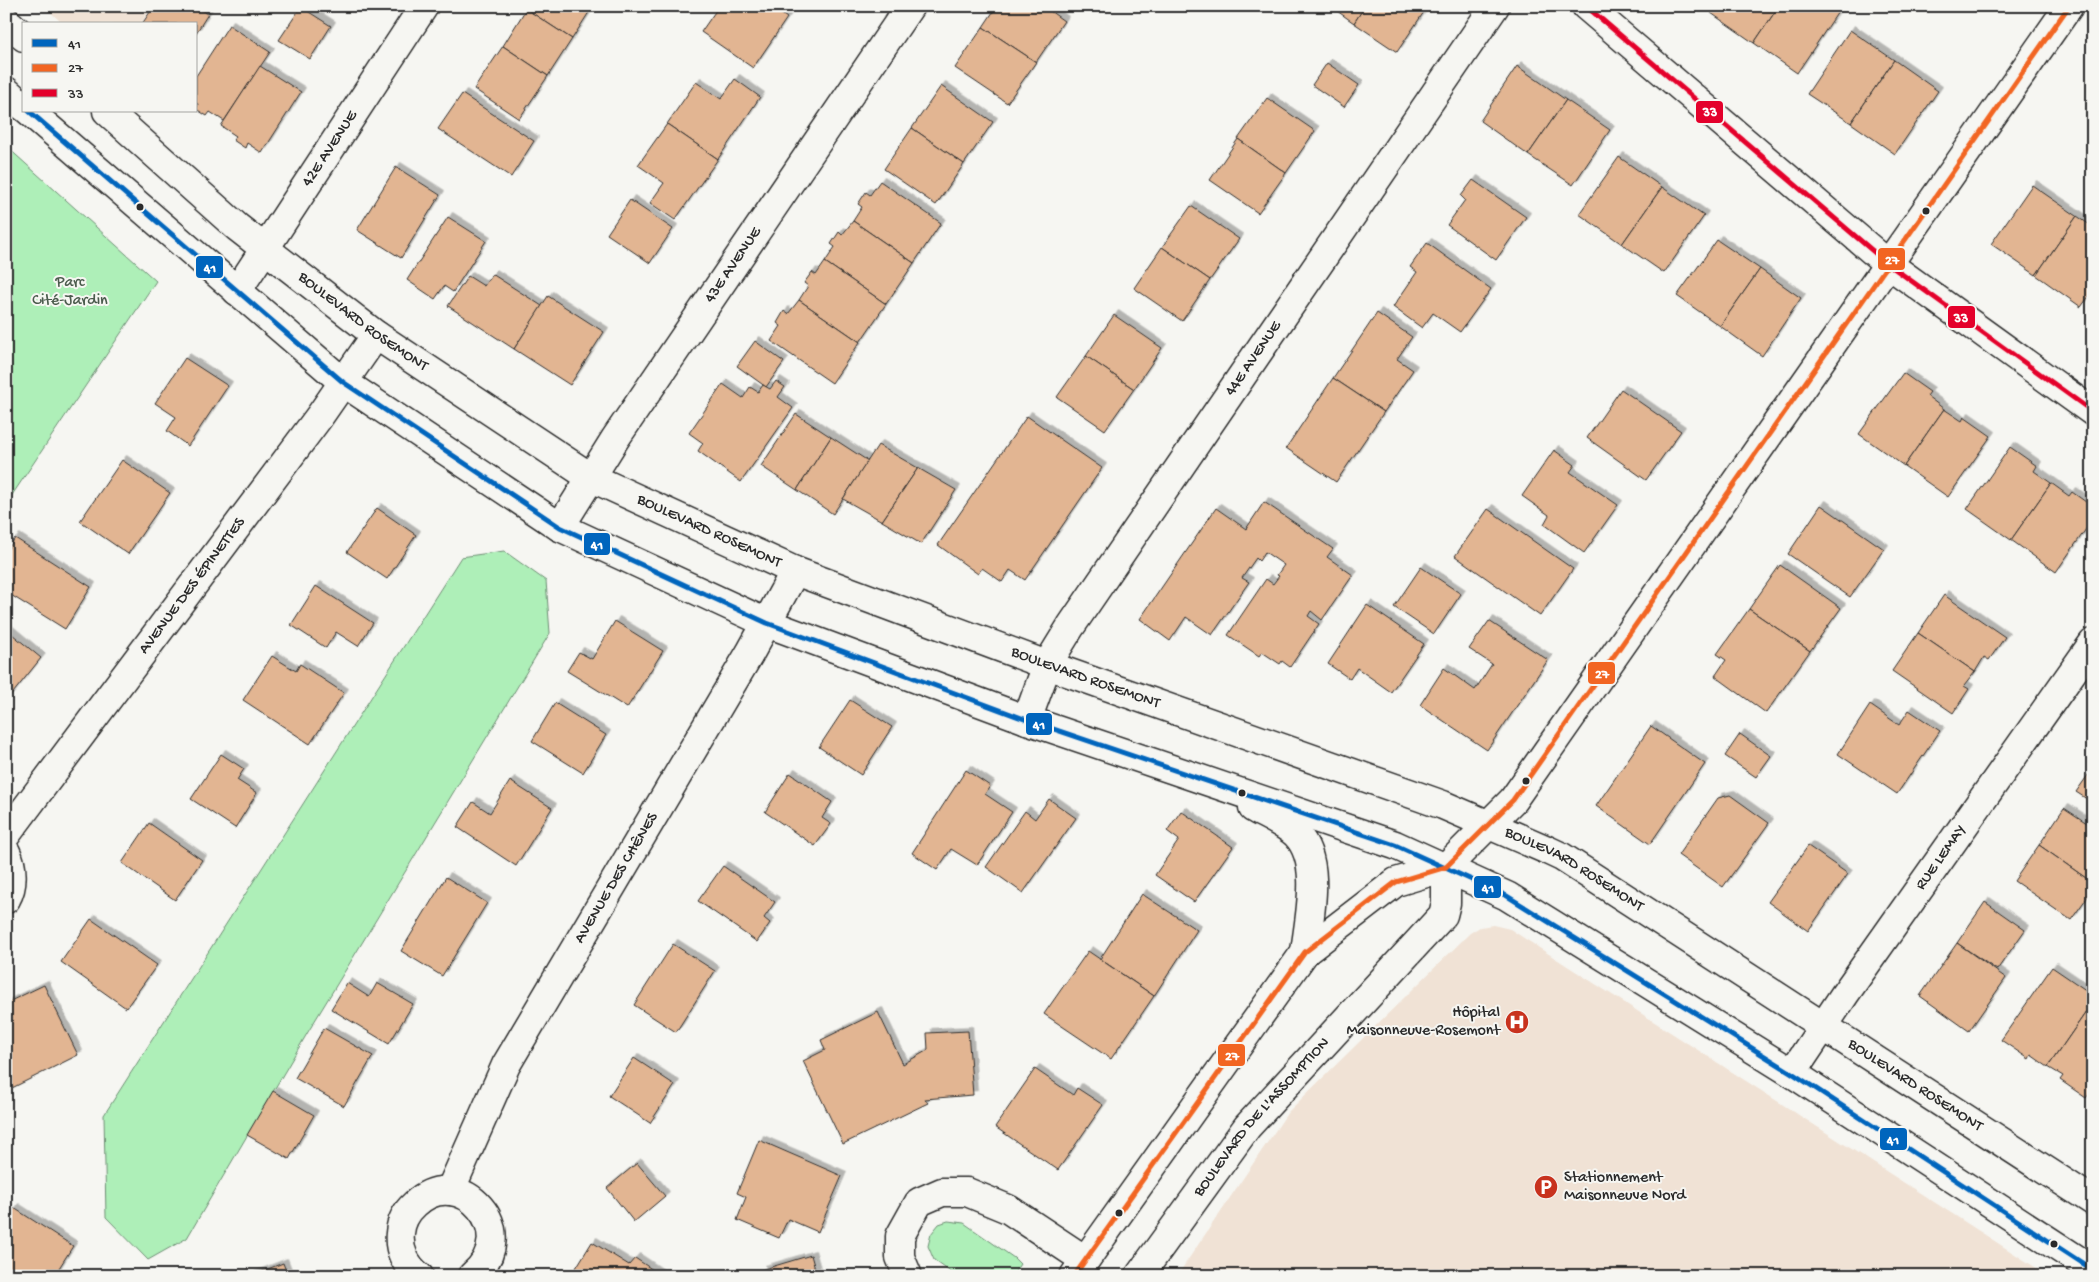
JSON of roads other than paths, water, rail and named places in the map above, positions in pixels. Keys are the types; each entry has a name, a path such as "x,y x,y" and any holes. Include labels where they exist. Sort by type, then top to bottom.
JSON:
{"street":[{"name":"42E AVENUE","path":"236,291 424,6"},
{"name":"43E AVENUE","path":"560,527 590,477 910,6"},
{"name":"44E AVENUE","path":"1027,720 1047,665 1070,626 1495,6"},
{"path":"1586,6 1888,264 2093,412"},
{"path":"908,1276 900,1257 900,1236 919,1202 942,1192 967,1192 1008,1209 1080,1268 1305,952 1396,882 1446,867 1490,824 1524,786 2069,6"},
{"path":"6,21 22,35"},
{"path":"6,92 22,105"},
{"path":"30,112 343,382 560,527 767,623 1027,720 1372,836 1446,867 1507,896 1792,1073 2093,1270"},
{"name":"BOULEVARD ROSEMONT","path":"108,112 264,249 376,335 590,477 795,571 1047,665 1443,805 1562,857 2093,1201"},
{"name":"AVENUE DES ÉPINETTES","path":"6,835 376,335"},
{"name":"AVENUE DES CHÊNES","path":"450,1191 506,1065 767,623 795,571"},
{"name":"RUE LEMAY","path":"1792,1073 1851,986 2093,643"},
{"path":"1214,784 1295,834 1308,851 1311,864 1312,895 1305,952"},
{"path":"6,852 10,858 12,877 6,899"},
{"name":"BOULEVARD DE L'ASSOMPTION","path":"1139,1276 1247,1127 1443,915 1446,903 1446,867"},
{"path":"419,1276 411,1270 403,1257 399,1241 401,1225 408,1210 419,1199 434,1192 450,1191 464,1195 477,1203 486,1214 491,1228 492,1243 488,1257 480,1269 472,1276"}],"place":[{"name":"Hôpital Maisonneuve-Rosemont","path":"1517,1022"},
{"name":"Stationnement Maisonneuve Nord","path":"1546,1187"}],"park label":[{"name":"Parc Cité-Jardin","path":"70,292"}]}
